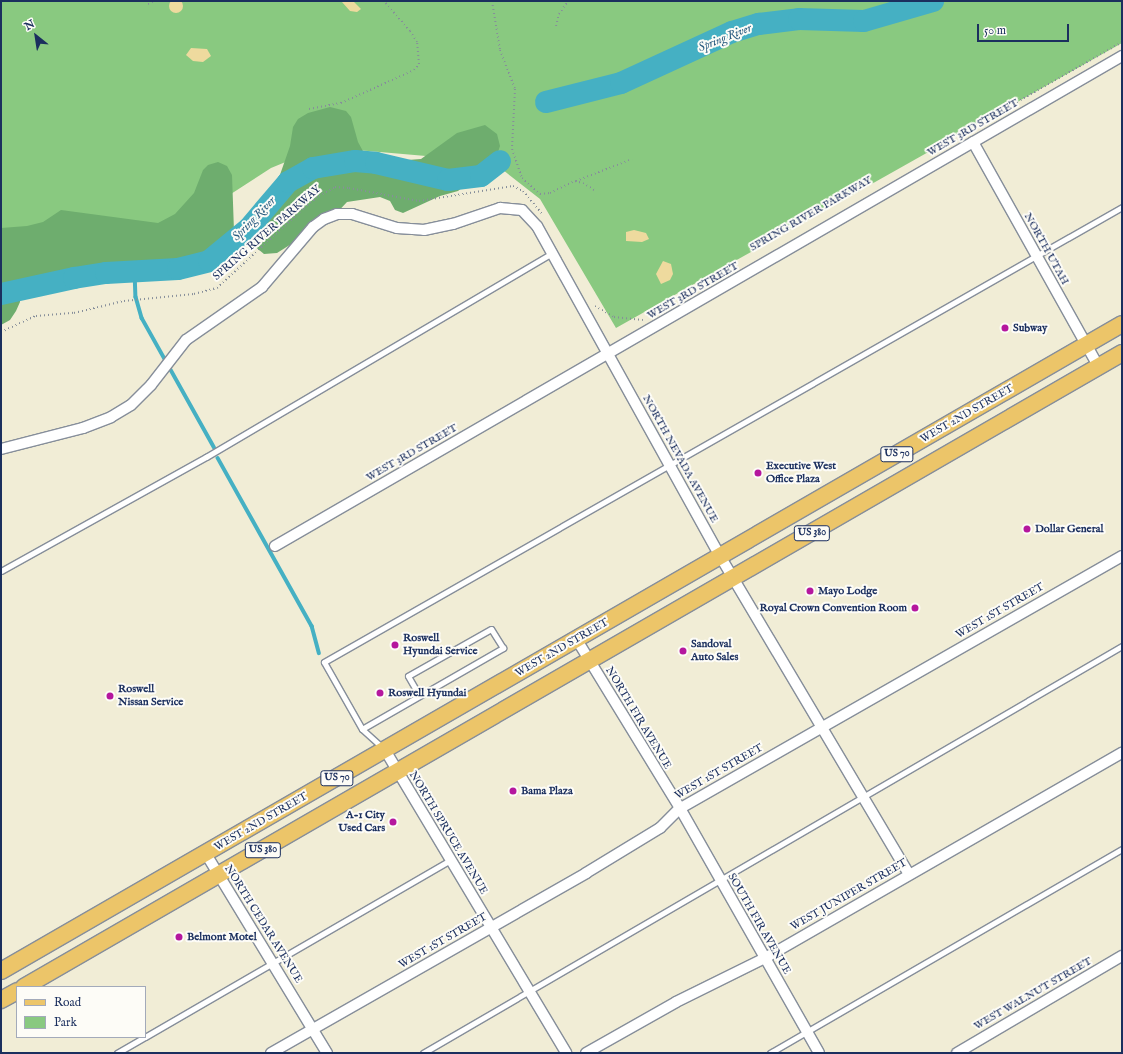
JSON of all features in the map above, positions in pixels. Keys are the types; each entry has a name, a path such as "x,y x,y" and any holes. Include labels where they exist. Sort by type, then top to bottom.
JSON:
{"main road":[{"name":"WEST 2ND STREET","path":"1,971 577,640 1122,324"},
{"name":"US 380","path":"26,986 219,876 1122,354"},
{"path":"1,1000 16,992"}],"street":[{"name":"WEST 3RD STREET","path":"275,546 1122,56"},
{"name":"NORTH UTAH","path":"973,142 1099,367"},
{"name":"NORTH NEVADA AVENUE","path":"1,449 88,426 111,417 131,405 151,385 186,340 262,287 313,227 324,219 337,214 352,214 397,228 424,230 453,224 500,208 513,207 522,210 532,218 733,579 910,874"},
{"name":"WEST 1ST STREET","path":"271,1053 313,1027 491,927 660,828 679,809 1122,556"},
{"name":"NORTH FIR AVENUE","path":"577,640 679,809"},
{"name":"NORTH SPRUCE AVENUE","path":"385,750 566,1053"},
{"name":"WEST JUNIPER STREET","path":"586,1053 676,1002 765,958 1122,753"},
{"name":"SOUTH FIR AVENUE","path":"679,809 818,1053"},
{"name":"NORTH CEDAR AVENUE","path":"206,854 313,1027 327,1053"},
{"name":"WEST WALNUT STREET","path":"957,1053 1122,956"}],"lane":[{"path":"385,750 362,729 324,662 669,465 708,445 1122,206"},
{"path":"1,571 206,457 552,253"},
{"path":"362,729 503,648 491,629 408,676 419,696"},
{"path":"424,1053 719,879 1122,646"},
{"path":"770,1053 1122,849"},
{"path":"146,1036 450,860"},
{"path":"117,1053 143,1038"}],"path":[{"path":"148,4 154,1"},
{"path":"309,109 347,100 414,70 419,64 419,51 413,36 384,1"},
{"path":"492,1 500,50 515,89 512,149 522,178 540,194 550,193 632,159"},
{"path":"556,26 559,14 568,1"},
{"path":"936,151 963,129 996,114 1122,42"},
{"path":"575,182 583,183 596,191"},
{"name":"SPRING RIVER PARKWAY","path":"1,332 36,316 74,313 140,299 208,292 217,288 304,208 319,196 335,187 349,188 420,202 513,186 528,196 547,222"},
{"path":"594,305 614,318 637,321 647,319"}],"green space":[{"path":"1,1 1122,1 1122,43 616,328 540,199 503,170 426,156 322,147 271,168 166,236 1,266"},
{"path":"330,107 346,111 351,117 358,142 364,153 373,158 394,161 421,159 457,133 485,125 497,134 500,146 497,155 490,162 469,174 465,185 458,191 440,196 403,213 395,210 390,201 380,197 347,202 331,219 277,253 264,254 253,245 250,236 266,215 290,146 293,127 298,119 308,113"},
{"path":"218,162 227,166 232,175 234,231 231,242 221,257 209,267 194,274 171,275 148,264 133,261 101,269 41,277 21,284 20,302 16,311 10,320 1,325 1,228 27,226 43,222 61,210 158,223 175,214 194,193 203,170 208,165"}],"sand":[{"path":"176,-1 181,1 183,6 181,11 176,13 171,11 169,6 171,1"},
{"path":"335,1 353,1 361,9 357,12 350,11 342,2"},
{"path":"191,48 207,49 211,56 203,62 193,61 186,55"},
{"path":"634,230 646,233 649,239 642,242 626,241 626,232"},
{"path":"663,261 671,264 673,274 670,280 661,284 656,274"}],"waterway":[{"name":"Spring River","path":"546,102 621,83 732,32 759,24 799,19 864,21 933,1"},
{"name":"Spring River","path":"1,294 74,278 106,273 178,269 209,261 249,228 288,182 313,168 355,161 376,163 448,180 481,176 500,161"},
{"path":"135,271 136,297 142,318 214,447"},
{"path":"218,458 312,626 319,653"}],"place":[{"name":"Subway","path":"1005,328"},
{"name":"Executive West Office Plaza","path":"758,473"},
{"name":"Dollar General","path":"1027,529"},
{"name":"Mayo Lodge","path":"810,591"},
{"name":"Royal Crown Convention Room","path":"915,608"},
{"name":"Roswell Hyundai Service","path":"395,645"},
{"name":"Sandoval Auto Sales","path":"683,651"},
{"name":"Roswell Hyundai","path":"380,693"},
{"name":"Roswell Nissan Service","path":"110,696"},
{"name":"Bama Plaza","path":"513,791"},
{"name":"A-1 City Used Cars","path":"393,822"},
{"name":"Belmont Motel","path":"179,937"}]}
